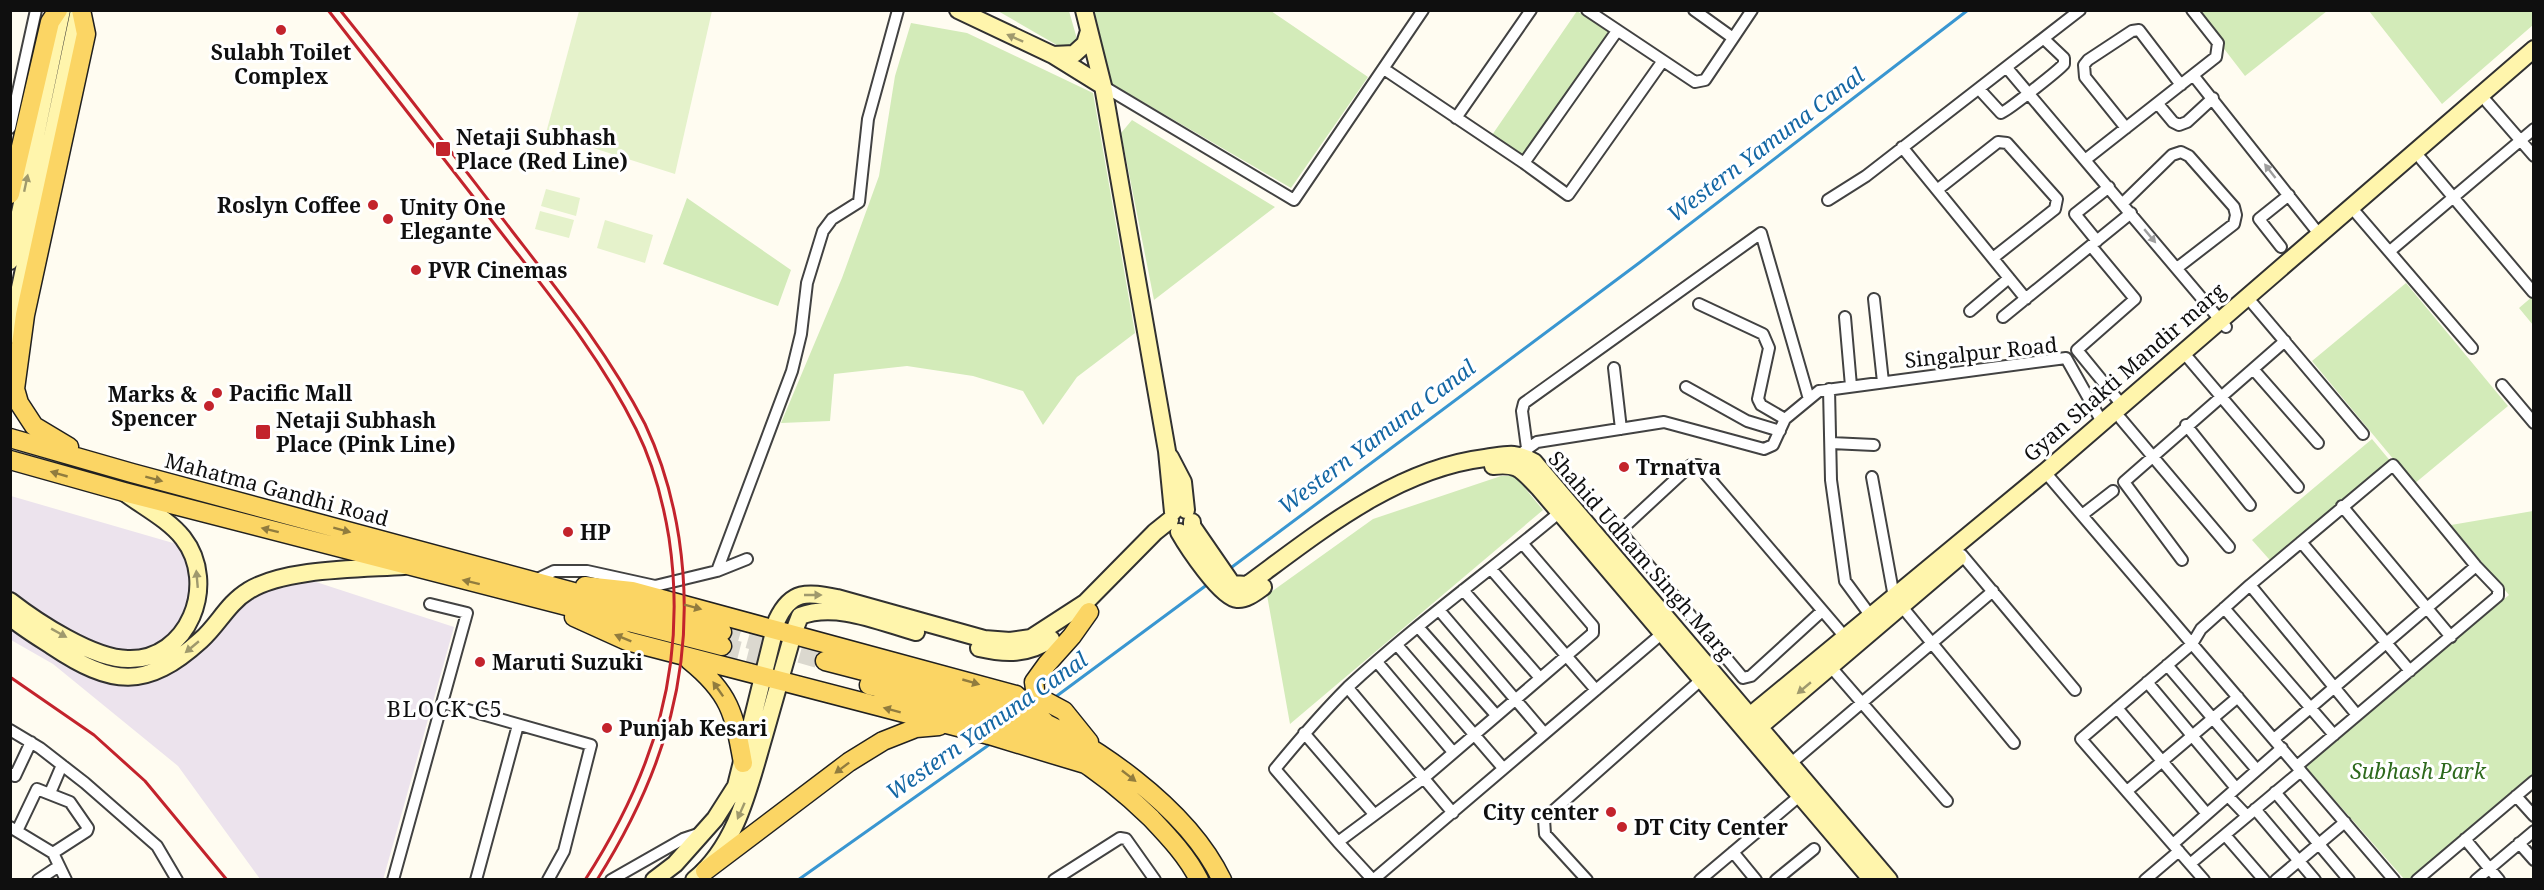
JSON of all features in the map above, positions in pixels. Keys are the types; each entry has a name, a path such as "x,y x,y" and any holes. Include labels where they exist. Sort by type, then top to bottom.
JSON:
{"main road":[{"path":"10,194 50,22 60,10"},
{"path":"80,10 86,34 14,341 15,389 19,403 34,426 98,463"},
{"name":"Mahatma Gandhi Road","path":"10,438 530,589"},
{"name":"Mahatma Gandhi Road","path":"10,460 124,492 408,565 530,589"},
{"path":"530,589 632,591 1016,695 1045,722 1090,757 1158,800 1212,859 1222,879"},
{"path":"530,589 722,639"},
{"path":"530,589 627,641 953,726"},
{"path":"1026,704 1034,682 1089,612"},
{"path":"683,656 718,686 731,710 743,763"},
{"path":"1090,757 1027,740 823,666 1064,711 1090,757 1162,829 1199,879"},
{"path":"700,875 849,762 883,741 916,728 953,726 995,729"}],"street":[{"path":"10,128 36,10"},
{"path":"14,341 66,35 60,10"},
{"path":"10,261 66,35 80,10"},
{"path":"717,571 792,371 801,334 807,283 823,231 832,219 859,202 868,119 898,10"},
{"path":"958,10 1053,55 1294,200 1423,10"},
{"path":"972,10 988,26"},
{"path":"1084,10 1103,86 1179,521"},
{"path":"1456,118 1531,10"},
{"path":"1587,10 1695,82 1705,80 1752,10"},
{"path":"1694,10 1734,38"},
{"path":"1828,200 1866,176 2080,10"},
{"path":"2085,160 2216,57 2218,47 2192,10"},
{"path":"2126,128 2085,77 2084,70 2088,60 2133,31 2139,30 2181,85"},
{"path":"1053,55 1074,54 1084,44 1089,31"},
{"path":"1524,163 1617,31"},
{"path":"1979,89 2001,113 2008,111 2064,64 2064,58 2044,39"},
{"name":"Gyan Shakti Mandir marg","path":"1750,725 1830,666 1874,621 2121,412 2223,323 2319,234 2534,50"},
{"path":"1384,69 1568,195 1662,62"},
{"name":"Gyan Shakti Mandir marg","path":"1897,602 1962,555 2102,422 2121,412 2189,359 2223,323 2253,304 2534,62"},
{"path":"2007,68 2223,323"},
{"path":"2193,75 2319,234"},
{"path":"2158,104 2173,122 2179,124 2187,122 2212,98"},
{"path":"2487,102 2534,156"},
{"path":"2390,251 2534,129"},
{"path":"1937,190 1998,142 2003,141 2007,142 2057,199 2055,209 1993,258"},
{"path":"1902,147 2026,299"},
{"path":"2123,203 2172,155 2181,152 2189,156 2234,207 2236,215 2234,224 2177,268"},
{"path":"2421,159 2533,292"},
{"path":"2109,187 2075,214 2135,299 2077,350 2152,455 2229,547"},
{"path":"2281,247 2259,219 2289,195"},
{"path":"2003,317 2131,213"},
{"path":"2357,214 2472,348"},
{"path":"1519,455 1524,403 1761,232 1809,399"},
{"path":"1970,311 2009,278"},
{"path":"1874,300 1883,382"},
{"path":"700,875 725,842 743,808 771,678 774,629 784,604 794,596 815,594 984,639 1010,641 1031,638 1085,603 1155,532 1179,521 1191,526 1211,565 1236,599 1253,594 1325,540 1419,487 1519,455 1537,442 1664,422 1764,449 1773,446 1785,419 1761,405 1758,399 1769,348 1763,334 1698,304"},
{"path":"2253,304 2363,434"},
{"path":"1845,317 1851,386"},
{"path":"2182,560 2124,482 2186,425 2285,341"},
{"name":"Singalpur Road","path":"1785,419 1819,391 2066,358 2102,422"},
{"path":"2189,359 2298,487"},
{"path":"1614,368 1621,429"},
{"path":"2253,369 2318,443"},
{"path":"2502,385 2534,423"},
{"path":"1686,387 1746,421 1780,431"},
{"path":"1829,389 1831,480 1845,581 1874,621"},
{"path":"2186,425 2250,505"},
{"path":"1830,443 1874,445"},
{"name":"Shahid Udham Singh Marg","path":"1872,879 1805,791 1750,725 1668,629 1534,462 1519,455 1518,467 1668,629 1702,679 1750,725 1790,764 1805,791 1889,879"},
{"path":"1822,611 1752,676 1743,678 1624,536 1623,528 1691,465 1698,465 1845,637"},
{"path":"2190,864 2275,792 2334,735 2498,596 2498,590 2393,465 2250,585 2201,629 2192,644 2082,739 2190,864 2199,878"},
{"path":"2048,475 2345,822 2390,878"},
{"path":"1872,477 1897,602 2014,743"},
{"path":"2082,514 2113,491"},
{"path":"10,601 32,618 102,654 127,660 164,651 182,634 193,616 198,596 198,576 193,556 183,538 124,492"},
{"path":"2343,506 2451,637"},
{"path":"1560,512 1463,590 1348,688 1304,733 1275,769 1338,842 1373,879 1668,629"},
{"path":"654,879 675,864 715,819 736,786 771,678 800,616 815,610 834,611 1008,653 1030,650 1047,642 1089,612 1179,521"},
{"path":"2301,542 2410,671"},
{"path":"1338,842 1424,778 1593,633 1593,626 1522,543"},
{"path":"1962,555 2075,690"},
{"path":"530,589 554,571 587,571 655,586 717,571 747,559"},
{"path":"10,617 64,654 93,669 116,676 140,677 173,663 203,638 225,610 247,591 266,582 297,575 408,565"},
{"path":"2274,739 2476,566"},
{"path":"1491,569 1596,690"},
{"path":"2250,585 2357,715"},
{"path":"1463,590 1540,678"},
{"path":"1790,764 1993,591"},
{"path":"393,879 468,614 430,604"},
{"path":"2224,608 2334,735"},
{"path":"1439,610 1544,733"},
{"name":"Gyan Shakti Mandir marg","path":"1750,725 1845,637 1874,621"},
{"path":"1419,628 1496,715"},
{"path":"1397,645 1503,768"},
{"path":"1377,662 1453,752"},
{"path":"2167,665 2257,771"},
{"path":"1830,666 1947,801"},
{"path":"1587,879 1545,834 1544,819 1702,679"},
{"path":"2147,682 2192,735 2232,792 2314,879"},
{"path":"1348,688 1453,813"},
{"path":"2127,791 2238,697"},
{"path":"443,703 591,745 564,851 548,879"},
{"path":"2117,708 2207,814"},
{"path":"476,879 518,725"},
{"path":"10,730 62,765 157,846 177,879"},
{"path":"1304,733 1374,814"},
{"path":"10,774 15,776 31,742"},
{"path":"2145,879 2207,814 2282,748"},
{"path":"51,793 62,765"},
{"path":"2417,879 2534,781"},
{"path":"53,853 86,834 88,828 70,802 41,789 34,792 14,829 53,853 66,879"},
{"path":"1700,879 1805,791"},
{"path":"2275,792 2349,879"},
{"path":"2516,796 2534,816"},
{"path":"2276,879 2345,822"},
{"path":"2476,879 2534,831"},
{"path":"611,879 682,839 702,833"},
{"path":"2225,835 2264,879"},
{"path":"1054,879 1120,838 1126,839 1155,879"},
{"path":"2464,839 2499,879"},
{"path":"2519,843 2534,860"},
{"path":"1776,879 1814,849"},
{"path":"1733,852 1756,879"},
{"path":"38,879 59,866"}],"shaded area":[{"path":"11,496 180,545 189,568 190,594 179,623 164,639 198,654 228,615 258,593 281,583 313,581 454,627 383,880 260,879 178,766 53,664 11,640"}],"green space":[{"path":"579,11 712,11 675,174 546,133"},
{"path":"998,11 1069,11 1077,39 1070,48 1062,48"},
{"path":"1094,11 1271,11 1368,77 1291,188 1112,84"},
{"path":"1577,11 1610,32 1523,160 1490,138"},
{"path":"2195,11 2327,11 2245,76"},
{"path":"2369,11 2533,11 2533,25 2442,104"},
{"path":"911,23 967,33 1093,93 1135,333 1077,377 1043,425 1023,391 973,376 907,366 834,374 830,421 781,423 842,278 879,176 895,76"},
{"path":"1132,120 1275,207 1154,300 1121,133"},
{"path":"546,189 580,198 576,216 541,206"},
{"path":"687,198 791,270 778,306 663,264"},
{"path":"540,211 574,220 569,238 535,229"},
{"path":"605,220 653,235 645,263 597,248"},
{"path":"2406,283 2508,406 2414,484 2312,361"},
{"path":"2533,296 2533,325 2519,308"},
{"path":"2372,439 2392,463 2276,567 2252,540"},
{"path":"1501,476 1515,476 1543,510 1290,724 1267,595 1373,519"},
{"name":"Subhash Park","path":"2533,511 2533,774 2405,880 2305,766 2509,595 2451,525"}],"waterway":[{"name":"Western Yamuna Canal","path":"1228,570 1639,263 1968,10"},
{"name":"Western Yamuna Canal","path":"1054,698 1208,584"},
{"name":"Western Yamuna Canal","path":"798,880 993,742"}],"tunnel":[{"path":"722,632 825,661"},
{"path":"722,646 782,661"}],"railway":[{"path":"328,10 539,281 591,353 636,429 657,482 669,538 674,585 674,630 669,674 660,717 647,759 609,840 585,880"},
{"path":"340,10 583,324 616,373 645,424 666,480 679,538 684,585 684,630 679,674 671,716 658,758 621,840 597,880"},
{"path":"10,677 94,735 145,781 227,880"}],"place":[{"name":"Sulabh Toilet Complex","path":"281,30"},
{"name":"Netaji Subhash Place (Red Line)","path":"443,149"},
{"name":"Roslyn Coffee","path":"373,205"},
{"name":"Unity One Elegante","path":"388,219"},
{"name":"PVR Cinemas","path":"416,270"},
{"name":"Pacific Mall","path":"217,393"},
{"name":"Marks & Spencer","path":"209,406"},
{"name":"Netaji Subhash Place (Pink Line)","path":"263,432"},
{"name":"Trnatva","path":"1624,467"},
{"name":"HP","path":"568,532"},
{"name":"Maruti Suzuki","path":"480,662"},
{"name":"Punjab Kesari","path":"607,728"},
{"name":"City center","path":"1611,812"},
{"name":"DT City Center","path":"1622,827"}],"district":[{"name":"BLOCK C5","path":"445,708"}]}
